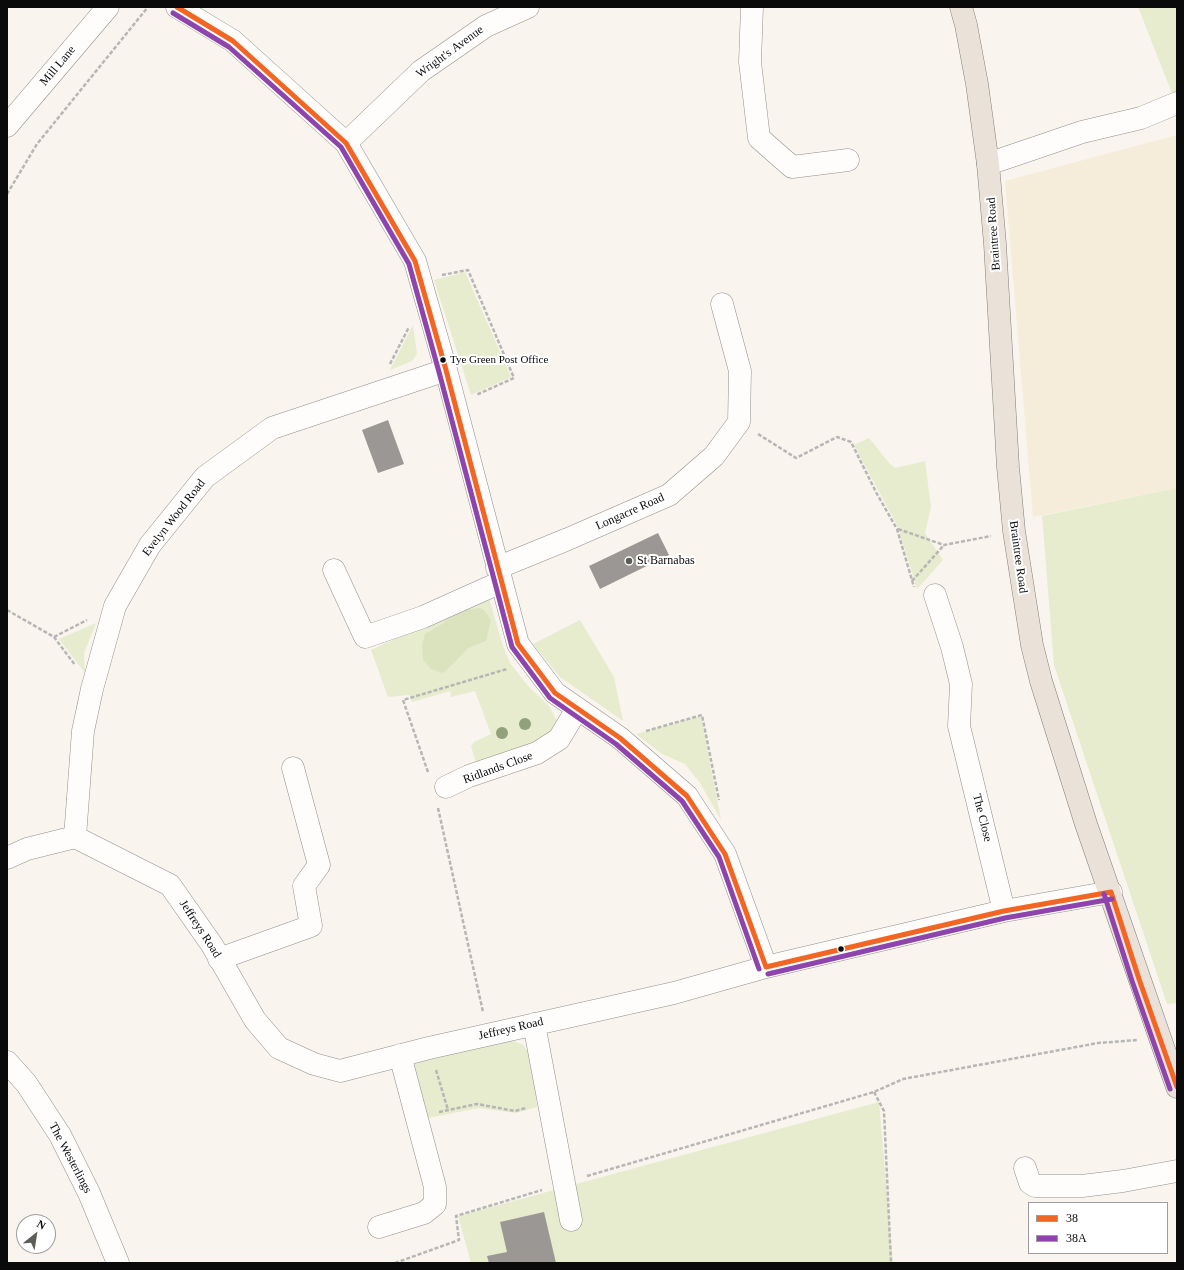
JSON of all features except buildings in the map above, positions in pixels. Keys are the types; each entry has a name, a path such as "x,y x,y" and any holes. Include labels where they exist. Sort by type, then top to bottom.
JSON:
{"main road":[{"name":"Braintree Road","path":"961,7 966,25 977,84 988,164 996,252 1008,467 1014,531 1032,645 1041,681 1086,824 1177,1087"}],"street":[{"name":"Mill Lane","path":"7,126 108,7"},
{"path":"177,7 233,41 346,143 414,261 446,370 518,644 555,693 620,738 687,796 725,854 766,967"},
{"name":"Wright's Avenue","path":"346,143 421,71 486,26 528,7"},
{"path":"752,7 750,62 759,138 792,167 848,160"},
{"path":"988,164 1082,132 1141,118 1177,103"},
{"path":"722,304 740,371 739,422"},
{"name":"Evelyn Wood Road","path":"76,837 83,731 92,689 115,606 150,545 205,477 272,428 446,370"},
{"name":"Longacre Road","path":"334,570 365,637 423,617 568,539 669,495 714,456 739,422"},
{"name":"The Close","path":"935,595 952,647 961,684 959,726 1004,911"},
{"name":"Ridlands Close","path":"442,795 469,776 538,754 559,739 577,709"},
{"path":"219,959 312,926 304,886 319,865 293,768"},
{"path":"7,858 28,849 76,837"},
{"name":"Jeffreys Road","path":"76,837 170,885 212,945 255,1020 279,1048 314,1064 340,1071 488,1034 674,993 766,967 1004,911 1110,892"},
{"path":"534,1024 571,1220"},
{"path":"379,1227 424,1213 436,1204 435,1187 400,1055"},
{"name":"The Westerlings","path":"7,1062 26,1083 60,1135 89,1193 118,1263"},
{"path":"1025,1168 1030,1183 1035,1186 1082,1186 1123,1181 1177,1170"}],"path":[{"path":"7,194 37,144 148,7"},
{"path":"420,280 468,270 514,378 455,404"},
{"path":"392,388 386,372 412,322 429,310"},
{"path":"739,422 796,458 837,437 851,442 877,494 897,529 914,588"},
{"path":"897,529 944,545 1014,531"},
{"path":"912,581 944,545"},
{"path":"54,637 115,606"},
{"path":"7,610 54,637 92,689"},
{"path":"428,773 403,700 531,661"},
{"path":"620,738 702,715 723,822 713,836"},
{"path":"442,795 488,1034"},
{"path":"395,1263 459,1240 456,1216 874,1092 903,1079 1090,1044 1160,1039"},
{"path":"429,1048 448,1110"},
{"path":"874,1092 884,1111 891,1263"},
{"path":"417,1119 448,1110 477,1104 515,1111 548,1103"}],"shaded area":[{"path":"1177,135 1177,488 1033,517 1005,181"}],"green space":[{"path":"1138,7 1177,7 1177,106"},
{"path":"465,272 511,377 471,395 434,280"},
{"path":"413,325 417,354 412,361 390,370"},
{"path":"869,438 889,463 895,468 925,461 931,507 925,533 943,560 917,589 898,527 854,445"},
{"path":"1177,488 1177,1003 1167,1004 1054,665 1042,516"},
{"path":"488,595 503,646 510,663 528,686 549,706 557,721 552,736 538,747 476,763 471,746 474,742 491,734 475,691 451,697 450,691 412,702 409,695 388,697 371,650"},
{"path":"480,608 484,610 491,620 486,641 468,648 443,673 431,669 423,660 422,645 425,634 442,624 458,611"},
{"path":"580,620 614,677 623,721 560,677 533,644"},
{"path":"96,623 84,653 85,673 59,639"},
{"path":"701,716 721,820 700,783 685,764 662,754 636,734"},
{"path":"500,1040 513,1041 523,1045 528,1052 533,1068 537,1107 516,1113 479,1108 428,1118 414,1064"},
{"path":"879,1102 893,1263 471,1263 458,1216"}],"transit line":[{"name":"38","path":"177,7 233,41 346,143 415,261 446,370 518,644 555,693 620,738 687,796 725,854 766,967"},
{"name":"38A","path":"173,13 229,47 341,147 409,264 512,647 550,698 616,744 682,801 719,857 759,969"},
{"name":"38","path":"1111,892 1139,979 1177,1087"},
{"name":"38","path":"766,967 1004,911 1111,892"},
{"name":"38A","path":"1104,894 1132,981 1170,1089"},
{"name":"38A","path":"768,974 1005,918 1112,899"}],"place":[{"name":"Tye Green Post Office","path":"443,360"},
{"name":"St Barnabas","path":"629,561"}]}
